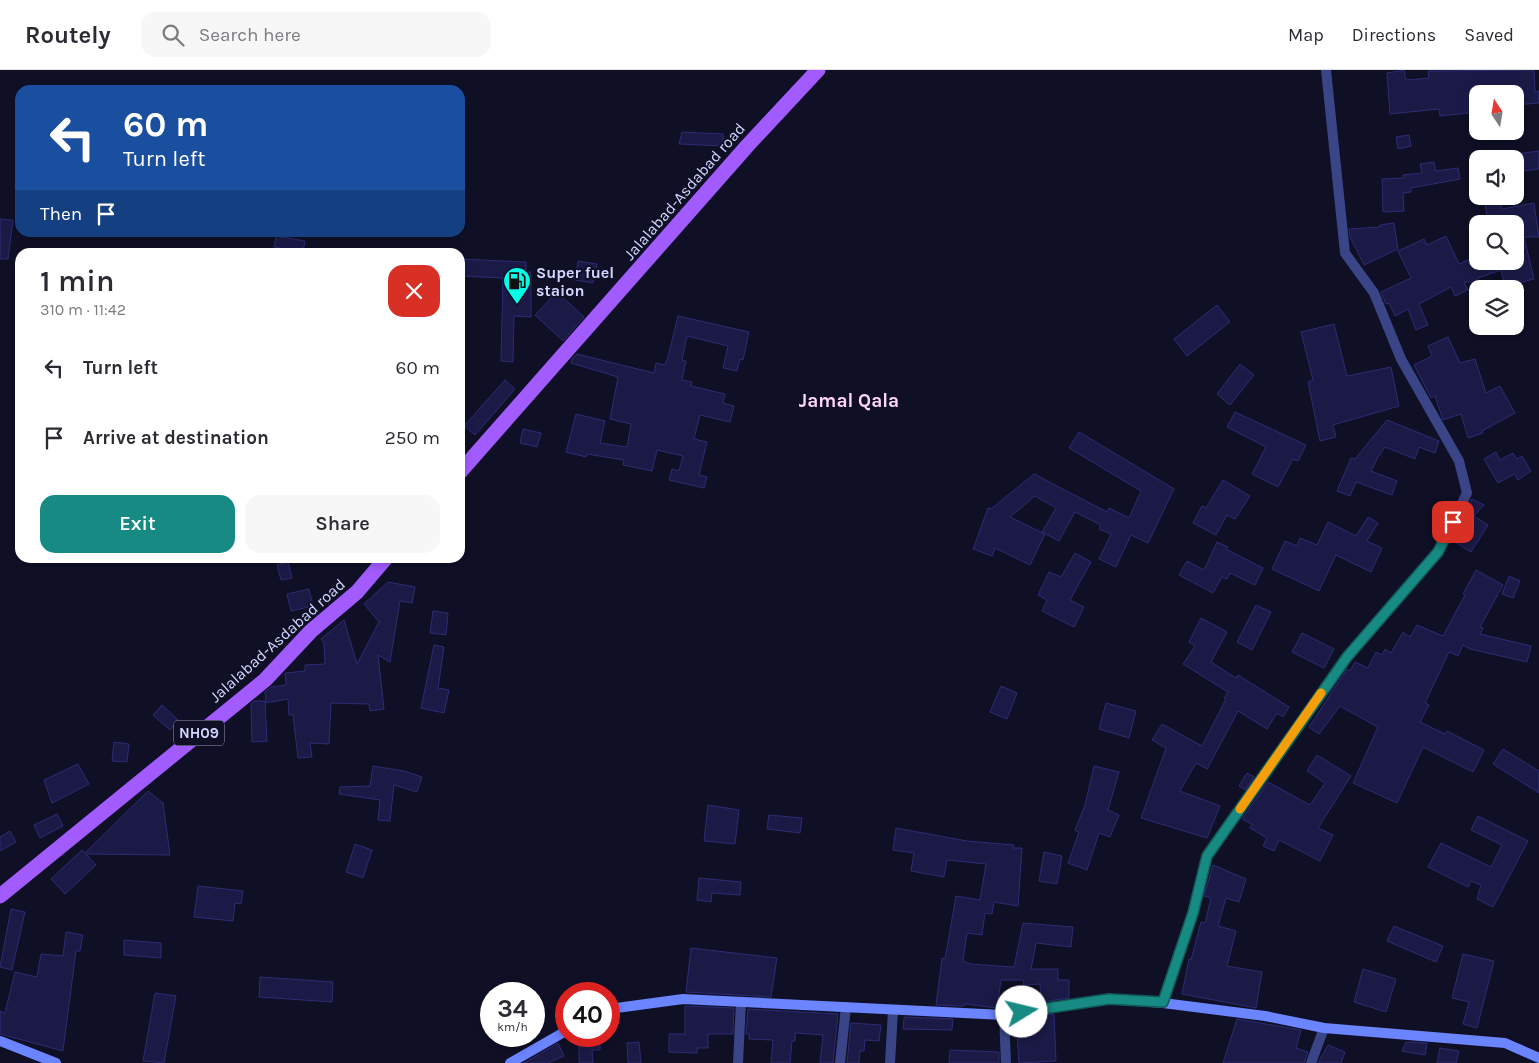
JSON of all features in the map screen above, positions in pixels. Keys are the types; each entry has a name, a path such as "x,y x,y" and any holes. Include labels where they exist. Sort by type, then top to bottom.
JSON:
{"main road":[{"name":"Jalalabad-Asdabad road","path":"465,466 748,145 818,70"},
{"name":"Jalalabad-Asdabad road","path":"0,896 265,680 311,631 357,592 382,563"}],"street":[{"path":"1163,1002 1193,913 1207,856 1347,657 1438,552 1468,492 1459,461 1401,359 1374,293 1345,253 1326,70"},
{"path":"620,1008 683,999 1004,1015 1109,999 1163,1002 1265,1016 1324,1028 1505,1043 1539,1058"},
{"path":"738,1063 741,1002"},
{"path":"840,1063 846,1007"},
{"path":"890,1063 893,1010"},
{"path":"1004,1015 1006,1063"},
{"path":"1311,1063 1324,1028"},
{"path":"510,1063 555,1037"},
{"path":"0,1041 56,1063"}],"building":[{"path":"1404,70 1406,80 1429,78 1428,71 1534,70 1535,92 1539,91 1539,103 1524,104 1524,85 1469,85 1469,113 1440,116 1439,109 1390,114 1387,73"},
{"path":"682,132 723,134 723,146 679,144"},
{"path":"1409,135 1411,146 1398,149 1396,137"},
{"path":"1539,151 1539,169 1524,171 1524,153"},
{"path":"1434,162 1436,171 1458,168 1460,179 1411,188 1411,192 1403,193 1404,211 1383,212 1382,179 1404,178 1403,175 1422,173 1420,164"},
{"path":"1534,203 1539,237 1524,237 1524,215 1487,215 1485,205 1501,205 1502,209"},
{"path":"0,219 13,220 8,259 0,259"},
{"path":"1394,223 1398,249 1364,265 1350,237 1349,229 1380,227 1380,225"},
{"path":"1446,236 1459,264 1469,259 1469,270 1501,270 1478,278 1478,280 1464,282 1468,290 1455,296 1451,287 1419,304 1428,325 1416,330 1408,309 1395,316 1389,303 1386,304 1381,292 1411,278 1398,251 1424,239 1427,245"},
{"path":"276,237 305,241 304,248 274,247"},
{"path":"1524,237 1534,279 1524,281 1504,280 1501,270 1524,270"},
{"path":"465,259 526,262 526,272 531,272 531,317 514,316 513,362 501,361 503,278 465,276"},
{"path":"578,261 597,264 593,283 575,280"},
{"path":"557,292 584,317 563,341 535,315"},
{"path":"1217,305 1230,322 1187,356 1174,339"},
{"path":"678,316 749,332 743,360 740,359 737,371 723,368 728,346 687,336 682,360 686,361 682,380 692,382 691,386 725,394 723,403 734,406 730,422 700,415 694,439 707,442 699,475 707,477 704,488 669,480 672,469 679,471 683,456 657,450 652,471 623,465 624,460 587,454 586,457 566,452 576,414 605,421 600,443 627,447 631,424 610,419 618,377 571,363 572,359 577,354 654,373 656,363 665,365"},
{"path":"1334,324 1347,376 1391,367 1399,406 1333,425 1336,437 1320,441 1308,382 1313,380 1301,332"},
{"path":"1448,337 1460,363 1475,359 1486,393 1500,386 1515,413 1482,431 1483,433 1468,438 1461,414 1443,420 1435,396 1431,398 1414,365 1432,356 1428,346"},
{"path":"1240,364 1254,375 1230,405 1217,394"},
{"path":"505,380 515,389 475,435 465,425"},
{"path":"1235,412 1306,445 1298,461 1293,459 1278,487 1252,474 1266,447 1227,427"},
{"path":"1387,420 1439,441 1435,453 1419,447 1415,459 1385,447 1371,471 1397,481 1392,495 1356,482 1350,496 1337,491 1351,458 1355,459"},
{"path":"523,429 541,433 537,447 520,443"},
{"path":"1079,432 1174,489 1148,543 1131,535 1116,567 1099,559 1111,534 1099,529 1101,525 1075,512 1059,541 1042,532 1056,508 1035,496 1010,517 1045,534 1030,565 995,548 992,556 973,549 988,508 991,509 1034,474 1107,512 1109,508 1129,518 1141,491 1069,448"},
{"path":"1496,452 1500,460 1513,453 1517,459 1522,456 1531,471 1518,480 1514,474 1498,483 1484,459"},
{"path":"1223,480 1250,496 1235,519 1227,515 1216,535 1193,523 1202,506 1206,508"},
{"path":"1472,499 1484,505 1474,516 1488,525 1471,552 1451,540"},
{"path":"1368,517 1378,523 1367,541 1382,548 1371,572 1336,555 1319,591 1272,569 1285,541 1297,546 1300,538 1317,545 1328,522 1356,536"},
{"path":"1217,542 1228,547 1226,549 1263,568 1255,585 1230,573 1227,579 1222,577 1213,593 1179,575 1187,561 1204,570"},
{"path":"1075,553 1091,562 1070,600 1084,607 1074,627 1042,611 1047,600 1038,595 1049,572 1061,577"},
{"path":"288,563 292,578 281,580 277,565"},
{"path":"1476,570 1503,585 1480,627 1483,628 1480,634 1531,646 1527,662 1470,649 1463,645 1458,656 1449,652 1425,703 1429,705 1420,722 1445,734 1447,731 1484,750 1473,772 1423,747 1397,803 1353,783 1378,727 1340,706 1319,734 1309,727 1347,669 1350,671 1355,662 1368,668 1376,652 1382,655 1385,649 1391,653 1403,632 1410,637 1417,625 1443,636"},
{"path":"1509,576 1520,581 1513,598 1502,594"},
{"path":"388,582 415,587 412,603 400,601 390,662 378,655 384,709 370,711 369,704 331,703 329,744 310,743 312,757 298,758 293,715 289,715 288,699 266,703 265,692 271,687 286,685 285,673 305,671 305,665 325,664 324,643 321,639 344,620 357,664 379,622 364,604"},
{"path":"309,589 313,606 291,611 287,594"},
{"path":"1256,605 1271,612 1252,650 1237,642"},
{"path":"433,611 448,613 446,635 430,633"},
{"path":"1201,618 1227,632 1211,662 1236,678 1238,675 1289,707 1283,717 1277,713 1267,729 1238,711 1207,769 1196,763 1180,791 1220,806 1207,838 1141,818 1166,748 1152,740 1162,724 1202,746 1226,699 1224,698 1228,692 1183,664 1195,646 1189,642"},
{"path":"1302,633 1334,649 1324,668 1292,652"},
{"path":"434,645 444,647 438,688 449,690 444,713 421,708"},
{"path":"1001,686 1017,693 1007,719 990,712"},
{"path":"254,701 265,701 267,741 252,742 251,704"},
{"path":"1106,703 1136,711 1129,738 1099,729"},
{"path":"162,705 178,720 170,730 153,715"},
{"path":"114,742 129,744 127,762 112,761"},
{"path":"1503,749 1539,771 1539,793 1493,764"},
{"path":"1317,755 1351,776 1318,828 1333,835 1320,861 1279,840 1274,851 1263,846 1267,838 1250,828 1252,824 1242,819 1268,782 1310,805 1325,783 1307,771"},
{"path":"78,764 89,784 52,803 44,780"},
{"path":"373,766 404,771 422,777 417,792 394,785 390,821 378,820 380,800 339,794 340,787 370,786"},
{"path":"1094,766 1119,772 1108,810 1119,815 1110,837 1099,833 1087,870 1068,863 1079,832 1075,830 1085,805"},
{"path":"1247,773 1254,777 1245,790 1239,786"},
{"path":"148,791 163,803 170,855 86,854 96,865 65,894 51,879 82,850 85,853"},
{"path":"708,805 739,810 735,844 704,841"},
{"path":"57,814 63,826 40,838 34,825"},
{"path":"769,815 802,818 800,833 767,829"},
{"path":"1478,816 1528,841 1493,907 1477,899 1481,885 1471,881 1468,887 1428,867 1441,843 1491,867 1502,845 1471,830"},
{"path":"896,828 967,841 1014,845 1013,848 1022,848 1018,906 994,902 992,914 985,913 982,935 967,933 963,961 970,964 1014,967 1023,923 1073,927 1071,947 1036,943 1031,969 1058,969 1058,980 1069,980 1069,998 1041,1002 1040,984 1024,985 1023,980 1001,980 997,1008 965,1004 964,1006 936,1005 942,958 945,959 956,896 980,900 986,864 947,860 944,877 911,871 914,853 893,850"},
{"path":"10,831 16,842 0,851 0,837"},
{"path":"355,844 372,850 363,878 346,872"},
{"path":"1044,852 1062,856 1057,884 1039,881"},
{"path":"1213,865 1246,879 1239,902 1226,898 1218,926 1236,931 1227,966 1262,972 1256,1008 1182,994 1189,959 1191,960 1201,922 1205,923 1211,898 1204,896"},
{"path":"699,878 741,882 740,895 712,893 711,902 697,900"},
{"path":"198,886 243,891 241,904 235,903 233,921 194,917"},
{"path":"11,909 25,912 12,970 0,967"},
{"path":"1394,926 1443,946 1436,962 1387,941"},
{"path":"66,932 83,935 80,951 76,951 63,1051 0,1034 0,1011 5,1013 15,972 37,977 41,954 63,956"},
{"path":"124,940 161,943 161,958 124,955"},
{"path":"691,948 777,958 771,997 686,992"},
{"path":"1463,954 1494,961 1477,1028 1463,1024 1469,1002 1452,998"},
{"path":"1363,969 1396,979 1386,1012 1354,1002"},
{"path":"260,977 333,982 332,1002 259,997"},
{"path":"155,993 176,996 164,1063 143,1061"},
{"path":"685,1006 734,1008 733,1034 708,1034 708,1048 697,1048 697,1053 669,1052 669,1034 685,1034"},
{"path":"748,1009 838,1014 833,1063 820,1063 823,1035 795,1033 795,1041 792,1041 790,1063 771,1063 773,1040 749,1039 749,1034 746,1034"},
{"path":"1054,1014 1056,1061 1019,1063 1016,1020 1041,1019 1041,1016"},
{"path":"904,1017 953,1019 952,1030 903,1029"},
{"path":"1237,1019 1301,1030 1296,1048 1308,1052 1304,1063 1223,1063"},
{"path":"851,1023 881,1025 879,1041 865,1040 864,1051 860,1051 859,1063 847,1063"},
{"path":"639,1042 641,1063 628,1063 627,1043"},
{"path":"1406,1042 1427,1043 1425,1055 1402,1051"},
{"path":"555,1045 555,1047 560,1047 564,1056 548,1063 524,1063"},
{"path":"1328,1045 1345,1052 1341,1063 1318,1063"},
{"path":"579,1047 600,1047 600,1050 592,1050 593,1063 579,1063"},
{"path":"1440,1048 1459,1051 1456,1063 1437,1063"},
{"path":"950,1050 999,1052 999,1063 949,1063"}],"slow traffic":[{"path":"1240,809 1321,693"}],"place":[{"name":"Super fuel staion","path":"517,305"}],"district":[{"name":"Jamal Qala","path":"849,400"}],"route":[{"path":"1022,1012 1109,999 1163,1002 1193,913 1207,856 1347,657 1438,552 1453,522"}]}
